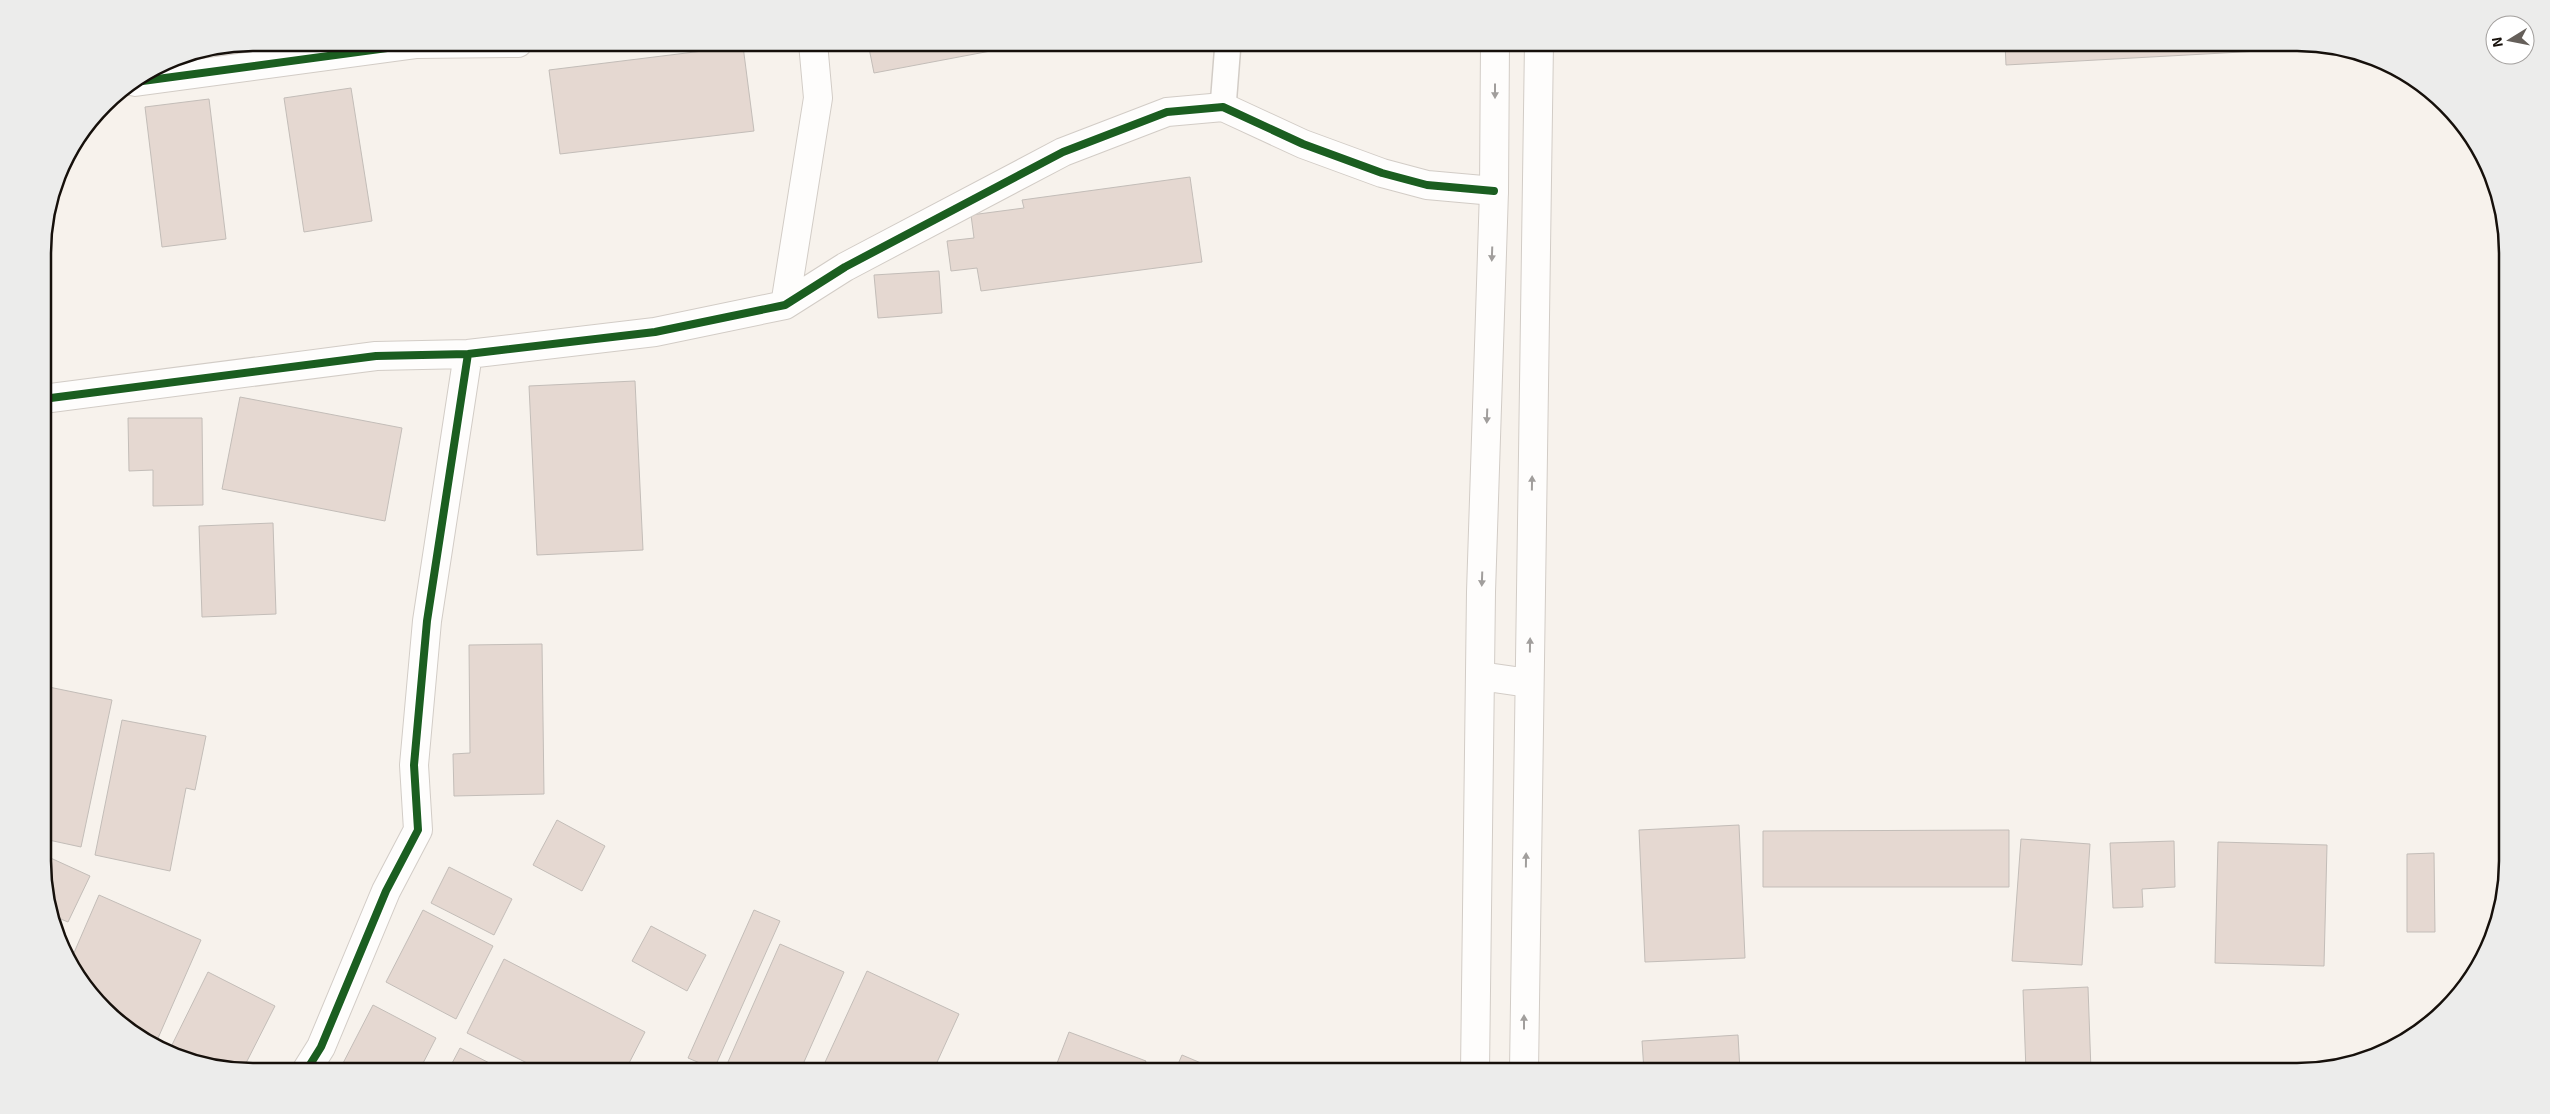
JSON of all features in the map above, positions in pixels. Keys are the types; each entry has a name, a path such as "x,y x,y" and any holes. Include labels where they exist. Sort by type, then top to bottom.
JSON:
{"street":[{"path":"151,79 277,52 294,51"},
{"path":"785,305 818,98 814,51"},
{"path":"1475,1063 1480,676 1494,191 1495,51"},
{"path":"1524,1063 1539,51"},
{"path":"51,399 376,356 468,354 655,332 785,305 845,267 1063,152 1166,112 1223,107 1303,144 1382,173 1427,185 1494,191"},
{"path":"311,1063 321,1047 386,891 418,830 414,765 427,621 468,354"},
{"path":"1480,676 1529,684"}],"lane":[{"path":"1223,107 1227,51"}],"building":[{"path":"703,51 744,51 754,131 560,154 549,70"},
{"path":"870,51 991,51 874,73"},
{"path":"2005,51 2260,51 2006,65"},
{"path":"351,88 372,221 304,232 284,98"},
{"path":"209,99 226,239 162,247 145,107"},
{"path":"1190,177 1202,262 981,291 977,268 951,271 947,241 974,238 971,215 1024,208 1022,200"},
{"path":"939,271 942,313 878,318 874,275"},
{"path":"635,381 643,550 537,555 529,386"},
{"path":"240,397 402,428 385,521 222,489"},
{"path":"128,418 202,418 203,505 153,506 153,470 129,471"},
{"path":"273,523 276,614 202,617 199,526"},
{"path":"542,644 544,794 454,796 453,754 470,753 469,645"},
{"path":"51,687 112,700 81,847 51,841"},
{"path":"122,720 206,736 195,790 186,788 170,871 95,855"},
{"path":"557,820 605,846 582,891 533,865"},
{"path":"1739,825 1745,958 1645,962 1639,830"},
{"path":"2009,830 2009,887 1763,887 1763,831"},
{"path":"2021,839 2090,844 2082,965 2012,961"},
{"path":"2174,841 2175,887 2142,889 2143,907 2113,908 2110,843"},
{"path":"2218,842 2327,845 2324,966 2215,963"},
{"path":"2434,853 2435,932 2407,932 2407,854"},
{"path":"51,858 90,876 68,922 60,919 58,913 53,887"},
{"path":"449,867 512,899 494,935 431,903"},
{"path":"99,895 201,940 158,1039 130,1021 101,994 85,973 74,953"},
{"path":"423,910 493,946 456,1019 386,982"},
{"path":"754,910 780,921 717,1063 700,1063 688,1058"},
{"path":"651,926 706,955 687,991 632,961"},
{"path":"780,944 844,972 804,1063 728,1063"},
{"path":"504,959 645,1032 629,1063 527,1063 467,1033"},
{"path":"867,971 959,1014 937,1063 825,1063"},
{"path":"208,972 275,1006 246,1062 214,1059 172,1045"},
{"path":"2088,987 2091,1063 2026,1063 2023,990"},
{"path":"373,1005 436,1038 423,1063 343,1063"},
{"path":"1069,1032 1146,1061 1145,1063 1057,1063"},
{"path":"1738,1035 1740,1063 1643,1063 1642,1041"},
{"path":"460,1048 489,1063 452,1063"},
{"path":"1182,1055 1201,1063 1178,1063"}],"cycle path":[{"path":"149,80 365,51"},
{"path":"51,398 376,356 468,354 655,332 785,305 845,267 1063,152 1167,112 1223,107 1303,144 1382,173 1427,185 1494,191"},
{"path":"311,1063 321,1047 386,891 418,830 414,765 427,621 468,354"}]}
